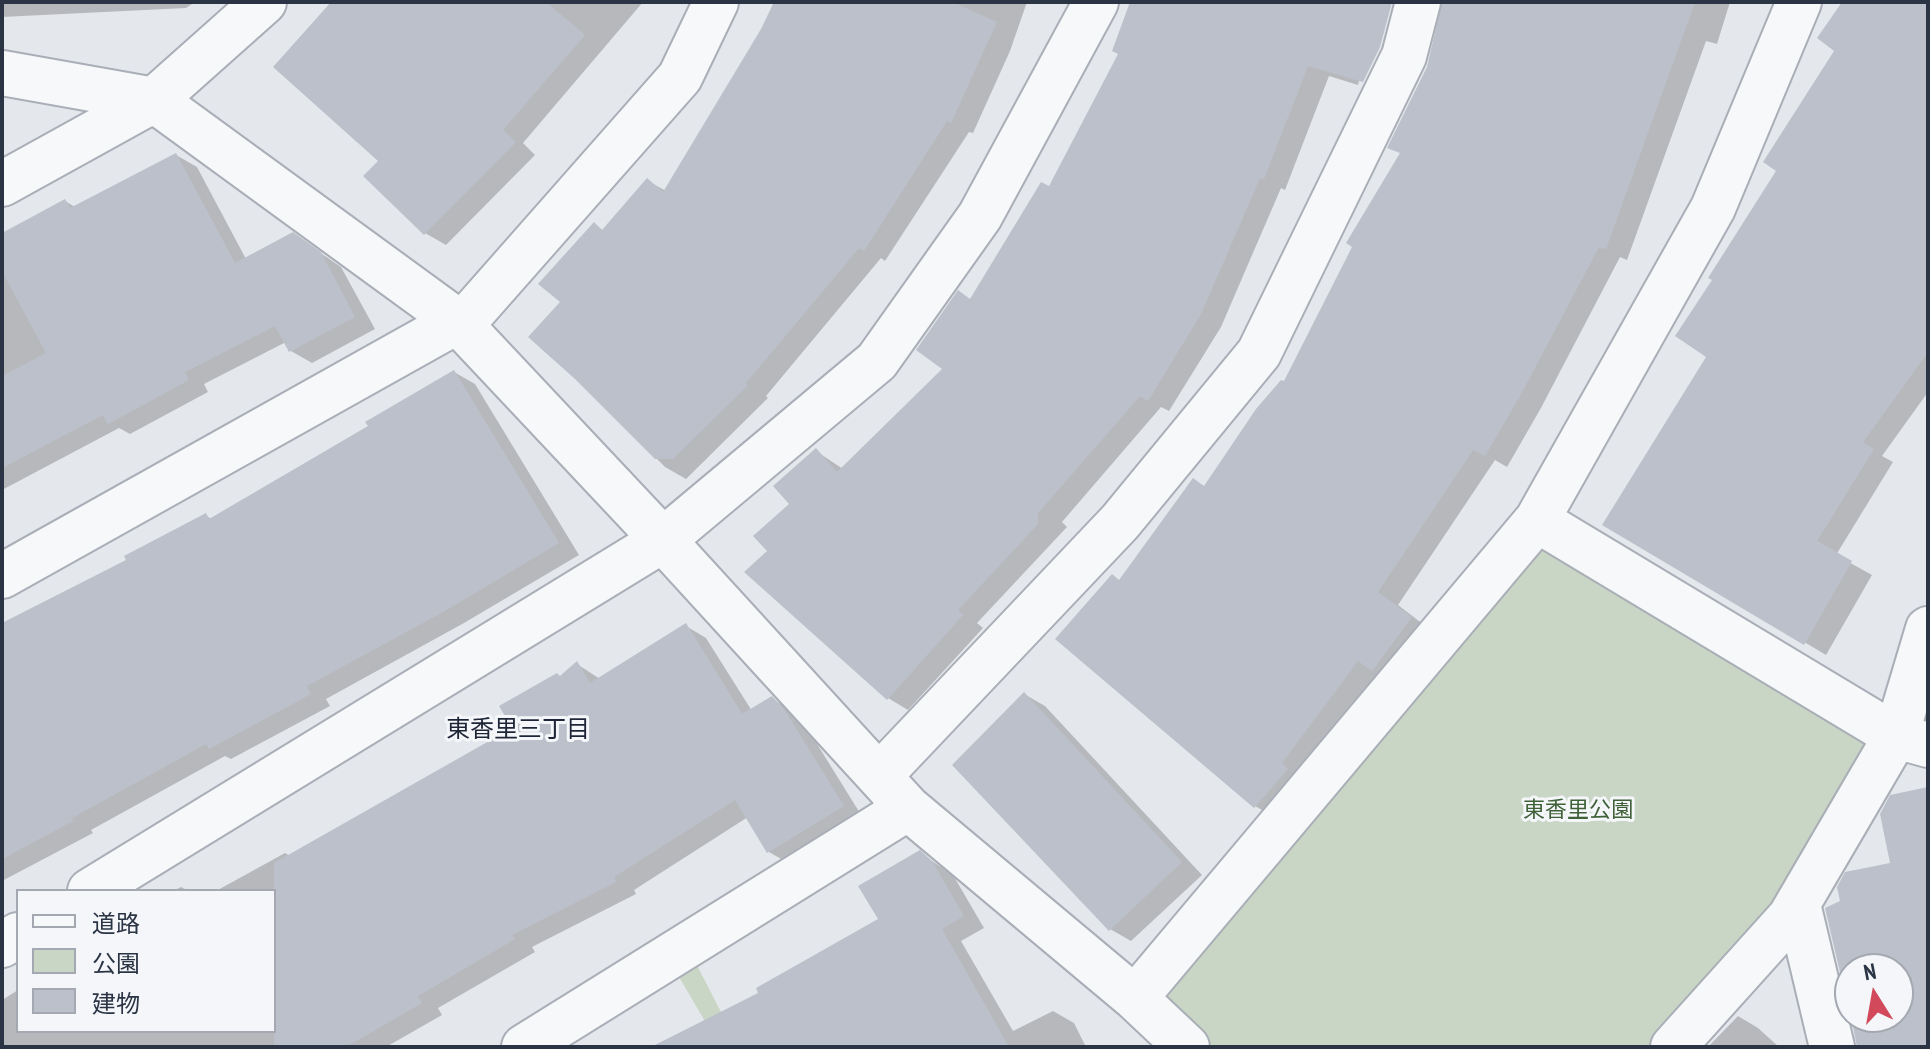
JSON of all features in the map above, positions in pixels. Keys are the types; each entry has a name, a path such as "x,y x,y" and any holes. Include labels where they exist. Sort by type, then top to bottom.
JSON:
{"street":[{"path":"2,184 154,100 264,2"},
{"path":"2,576 472,313 680,77 716,2"},
{"path":"93,889 663,540 877,361 980,216 1096,2"},
{"path":"524,1047 894,792 1259,353 1404,56 1418,2"},
{"path":"1135,998 1537,520 1713,208 1799,2"},
{"path":"2,73 154,100 457,321 894,792 1135,998 1187,1047"},
{"path":"1537,520 1912,740"},
{"path":"1673,1047 1790,917 1912,740 1928,629"},
{"path":"1798,904 1832,1047"}],"green space":[{"name":"東香里公園","path":"1537,520 1896,736 1798,904 1658,1047 1188,1047 1135,998"},
{"path":"687,946 739,1047 720,1047 668,958"}],"building":[{"path":"331,2 546,2 585,35 503,130 516,142 424,235 363,176 378,161 273,67"},
{"path":"774,2 952,2 997,22 951,123 947,121 864,251 859,248 746,383 748,385 673,459 655,459 528,337 560,302 538,284 594,222 602,230 647,178 663,192"},
{"path":"1130,2 1392,2 1380,47 1363,82 1308,66 1264,179 1260,178 1201,314 1148,401 1140,396 1038,513 1038,524 958,610 963,615 887,700 744,572 767,551 753,536 789,504 773,486 816,448 837,472 942,369 916,350 958,290 970,299 1041,182 1049,186 1118,54 1112,51"},
{"path":"1442,2 1695,2 1606,249 1599,247 1485,456 1473,450 1378,592 1412,617 1372,671 1358,661 1282,763 1288,769 1254,808 1055,639 1112,574 1119,580 1193,478 1204,486 1256,409 1281,380 1284,381 1352,247 1346,243 1400,153 1387,148 1427,67"},
{"path":"1842,2 1928,2 1928,352 1863,442 1874,449 1817,541 1852,561 1804,645 1602,525 1706,357 1675,336 1776,171 1763,162 1834,51 1817,38"},
{"path":"176,153 235,263 293,232 321,252 355,317 289,352 275,326 185,372 189,380 108,424 103,415 2,468 2,376 46,353 2,271 2,233 65,199 70,208"},
{"path":"454,370 559,543 443,612 307,686 311,694 209,749 206,744 2,859 2,623 126,560 124,556 206,513 209,519 368,426 365,422"},
{"path":"686,623 742,714 772,696 784,709 844,806 767,853 735,800 614,877 616,882 512,935 515,939 418,996 422,1003 346,1047 274,1047 274,863 512,728 499,706 557,673 560,676 577,661 590,683"},
{"path":"1024,692 1182,862 1109,931 952,765"},
{"path":"1928,787 1928,1047 1857,1047 1854,1033 1914,1033 1914,953 1836,953 1825,908 1840,901 1837,887 1845,872 1890,863 1880,814 1890,795"},
{"path":"920,850 932,861 964,916 942,929 1009,1047 651,1047 758,993 756,988 878,919 858,886"}],"district":[{"name":"東香里三丁目","path":"518,730"}]}
